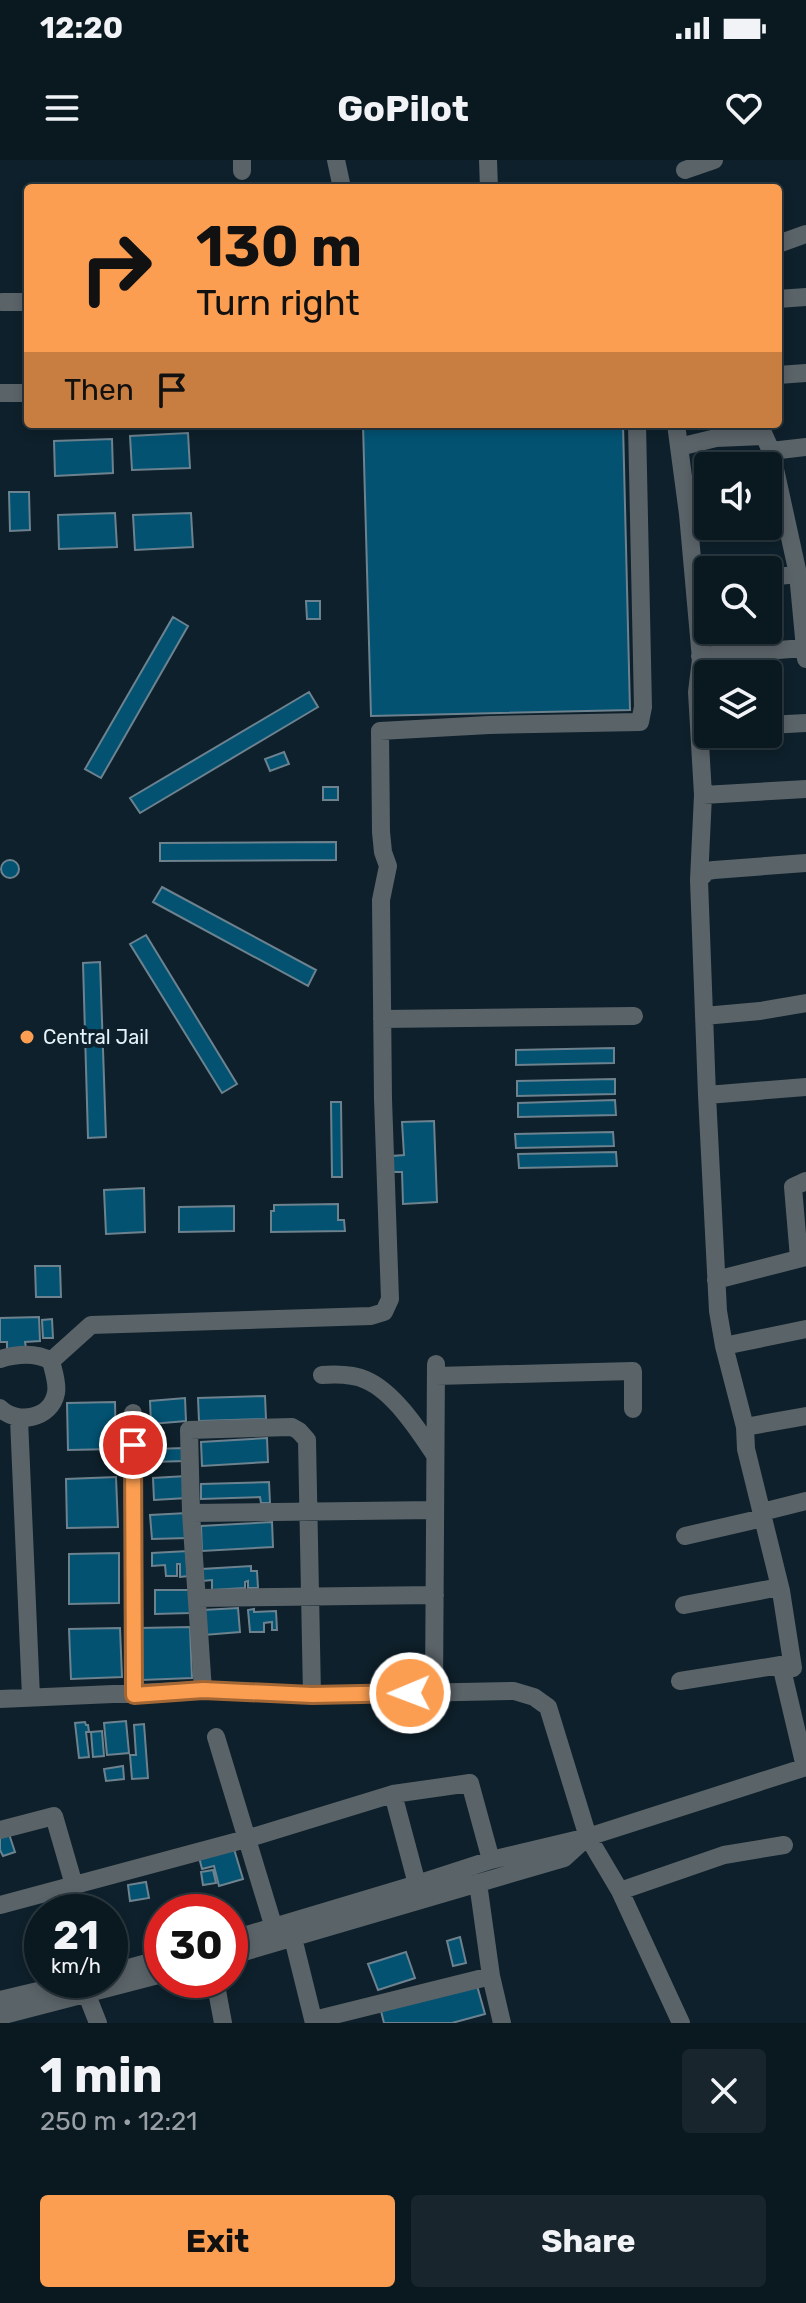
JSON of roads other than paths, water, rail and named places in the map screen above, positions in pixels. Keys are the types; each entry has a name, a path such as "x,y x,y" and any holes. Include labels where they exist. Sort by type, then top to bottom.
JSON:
{"street":[{"path":"336,160 341,184"},
{"path":"488,160 489,184"},
{"path":"685,165 714,160"},
{"path":"782,243 806,234"},
{"path":"782,299 806,297"},
{"path":"2,302 24,302"},
{"path":"782,375 806,373"},
{"path":"0,393 24,393"},
{"path":"51,1361 91,1325 371,1316 384,1312 390,1299 381,900 388,866 381,832 380,731 640,722 643,707 637,428"},
{"path":"677,428 696,556"},
{"path":"679,447 716,438 765,437 806,447"},
{"path":"700,656 805,654 797,525 782,511"},
{"path":"688,514 694,513"},
{"path":"782,576 798,574"},
{"path":"700,644 700,660"},
{"path":"782,724 806,723"},
{"path":"248,1947 285,1930 491,1860 588,1837 806,1767 780,1587 746,1449 745,1427 718,1311 699,880 704,748"},
{"path":"703,795 806,789"},
{"path":"699,880 707,871 806,863"},
{"path":"704,1016 806,1003"},
{"path":"382,1019 634,1016"},
{"path":"707,1095 806,1087"},
{"path":"716,1280 802,1257 793,1187 806,1181"},
{"path":"724,1346 806,1329"},
{"path":"0,1359 28,1355 42,1356 51,1361"},
{"path":"0,1408 19,1419 31,1418 46,1410 56,1393 51,1361"},
{"path":"434,1693 436,1370 633,1371 633,1409"},
{"path":"322,1375 348,1375 367,1380 406,1415 435,1455"},
{"path":"133,1413 134,1695"},
{"path":"745,1427 806,1416"},
{"path":"19,1419 31,1697"},
{"path":"203,1690 191,1513 189,1430 292,1427 307,1440 312,1695"},
{"path":"685,1536 806,1501"},
{"path":"191,1513 435,1510"},
{"path":"684,1605 780,1587"},
{"path":"197,1598 435,1595"},
{"path":"680,1681 793,1665"},
{"path":"0,1699 203,1690 312,1695 514,1691 534,1697 548,1707 588,1837 620,1891 681,2023"},
{"path":"216,1737 246,1839 285,1930 314,2021 491,1976"},
{"path":"0,1905 246,1839 393,1794 470,1783 491,1860"},
{"path":"393,1794 417,1884"},
{"path":"0,1830 54,1816 74,1885"},
{"path":"248,1937 478,1883 564,1858 588,1837"},
{"path":"620,1891 724,1855 784,1845"},
{"path":"478,1883 491,1976 502,2023"},
{"path":"128,1976 144,1970"},
{"path":"128,1972 144,1972"},
{"path":"0,2000 24,1997"},
{"path":"0,2016 55,1998"},
{"path":"89,1998 98,2023"},
{"path":"218,1998 223,2023"}],"place":[{"name":"Central Jail","path":"27,1037"}]}
